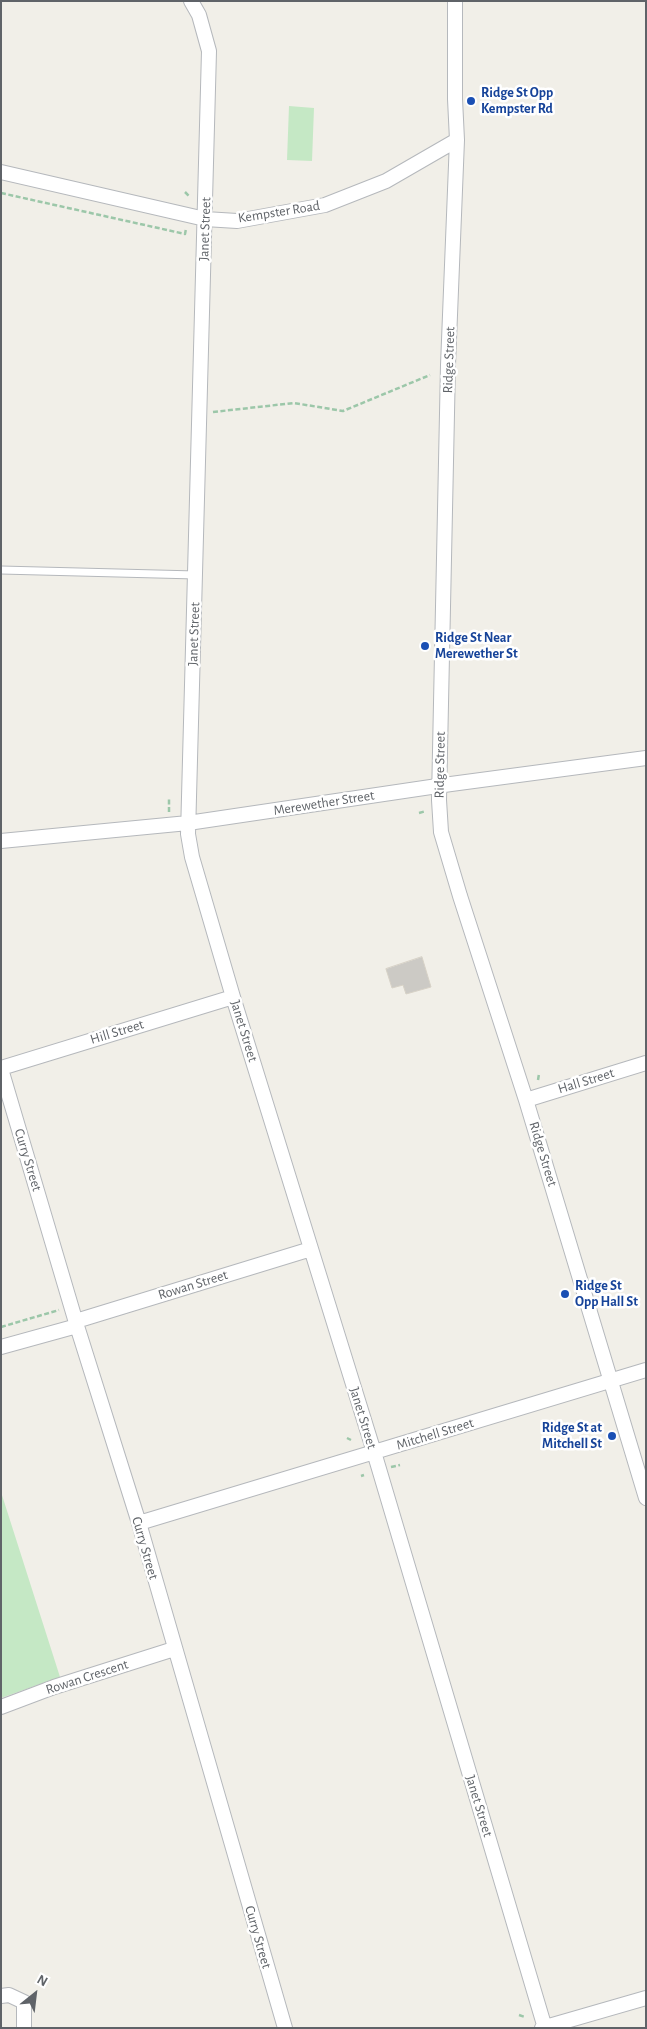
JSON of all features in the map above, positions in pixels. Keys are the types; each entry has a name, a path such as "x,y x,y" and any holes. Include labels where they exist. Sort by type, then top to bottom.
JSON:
{"street":[{"name":"Janet Street","path":"190,1 199,15 209,51 188,823 192,857 233,997 374,1452 544,2027"},
{"name":"Ridge Street","path":"455,1 457,140 448,365 439,786 441,832 526,1100 646,1498"},
{"name":"Kempster Road","path":"1,172 205,219 237,221 325,205 386,181 457,140"},
{"name":"Merewether Street","path":"1,841 188,823 646,758"},
{"name":"Hill Street","path":"1,1069 233,997"},
{"name":"Hall Street","path":"526,1100 646,1063"},
{"name":"Curry Street","path":"1,1069 139,1523 174,1650 285,2028"},
{"name":"Rowan Street","path":"77,1323 311,1249"},
{"path":"1,1348 77,1323"},
{"name":"Mitchell Street","path":"139,1523 646,1370"},
{"name":"Rowan Crescent","path":"1,1706 54,1687 174,1650"},
{"path":"1,1996 9,1995 24,2002 24,2028"},
{"path":"544,2027 646,1998"}],"lane":[{"path":"1,570 196,576"}],"path":[{"path":"184,192 190,197"},
{"path":"1,193 190,235"},
{"path":"185,234 186,226"},
{"path":"210,412 294,403 343,411 430,375"},
{"path":"419,813 426,811"},
{"path":"538,1080 539,1074"},
{"path":"1,1327 60,1310"},
{"path":"347,1438 351,1440"},
{"path":"519,2015 525,2017"}],"green space":[{"path":"289,106 314,108 312,161 287,160"},
{"path":"1,1492 60,1677 1,1698"}],"building":[{"path":"422,957 431,987 406,994 403,985 392,988 386,969"}],"place":[{"name":"Ridge St Opp Kempster Rd","path":"471,101"},
{"name":"Ridge St Near Merewether St","path":"425,646"},
{"name":"Ridge St Opp Hall St","path":"565,1294"},
{"name":"Ridge St at Mitchell St","path":"612,1436"}]}
